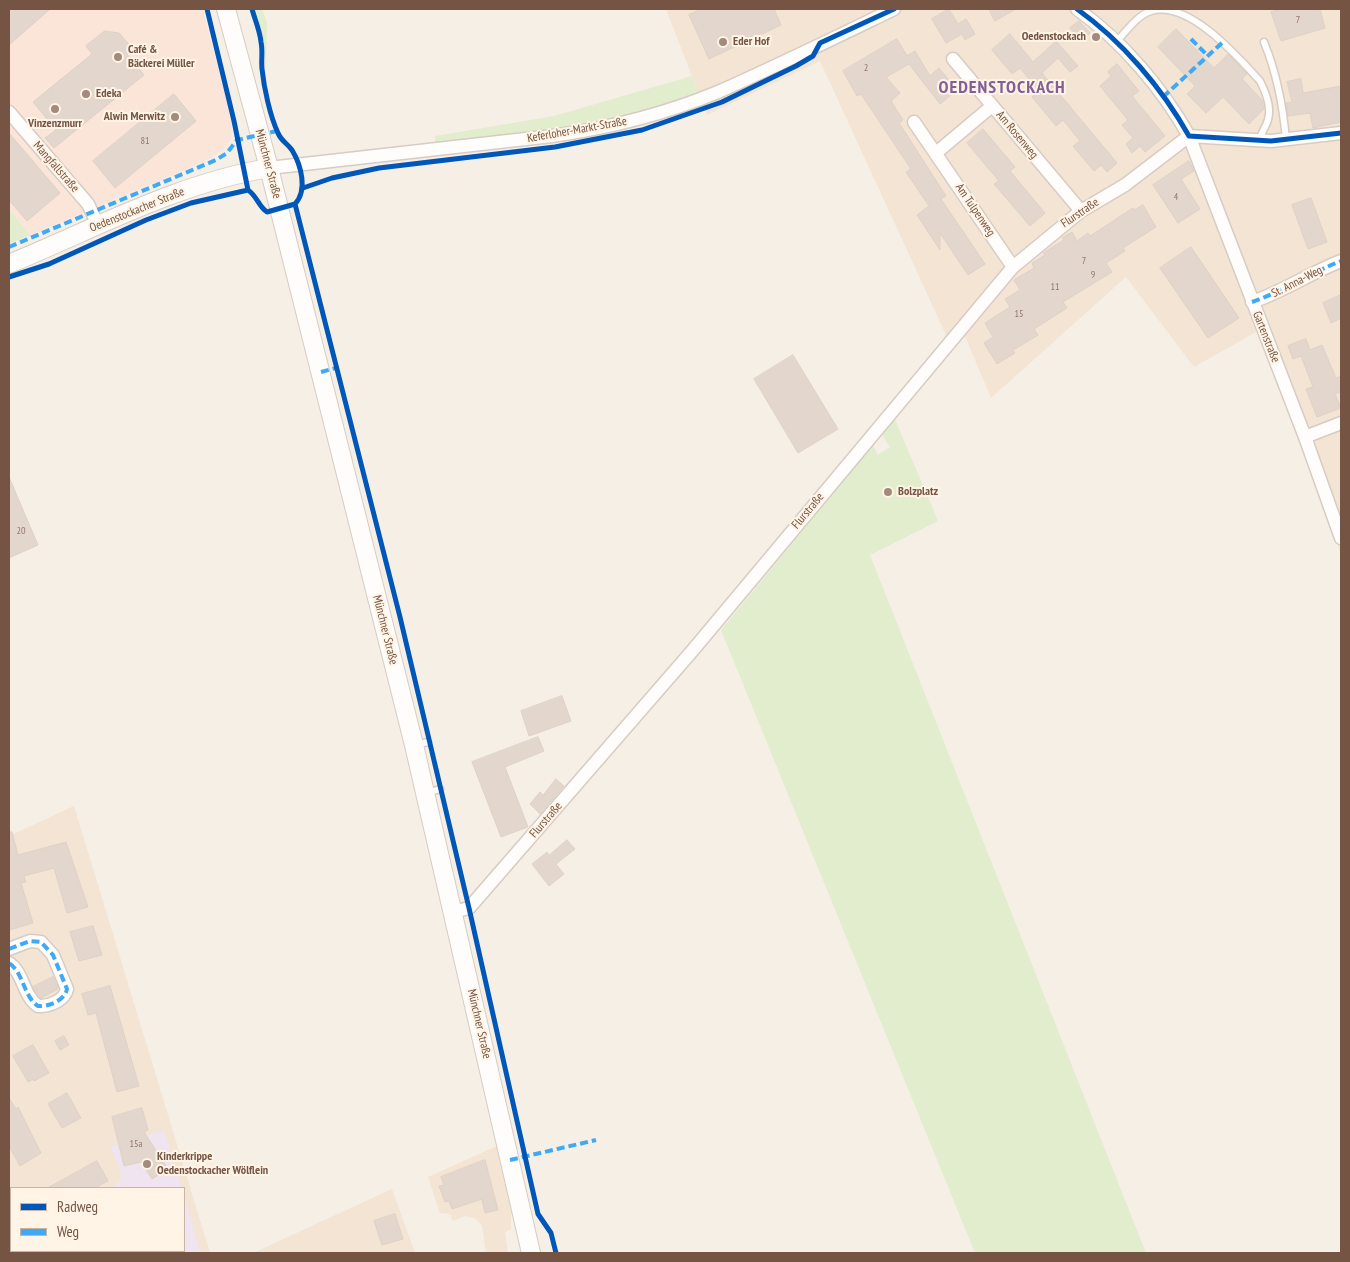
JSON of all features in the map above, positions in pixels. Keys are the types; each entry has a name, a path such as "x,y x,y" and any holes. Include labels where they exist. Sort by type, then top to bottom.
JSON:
{"main road":[{"name":"Münchner Straße","path":"226,9 421,744 432,791 453,912 531,1253"},
{"name":"Oedenstockacher Straße","path":"9,264 98,225 222,178 269,168"}],"street":[{"name":"Keferloher-Markt-Straße","path":"269,168 467,148 595,130 630,121 718,91 894,9"},
{"name":"Gartenstraße","path":"1077,9 1100,26 1116,42 1175,112 1189,136 1305,437 1341,538"},
{"name":"Am Rosenweg","path":"953,59 1081,211"},
{"path":"936,153 992,106"},
{"name":"Mangfallstraße","path":"9,112 88,204 98,225"},
{"name":"Am Tulpenweg","path":"914,122 1014,266"},
{"path":"1189,136 1260,141 1286,140 1341,133"},
{"name":"Flurstraße","path":"453,912 469,908 476,900 693,650 1014,266 1081,211 1125,185 1189,136"},
{"name":"St. Anna-Weg","path":"1252,302 1280,292 1314,271 1341,261"},
{"path":"1305,437 1341,422"},
{"path":"9,949 30,941 41,942 53,955 67,989 66,994 45,1006 38,1006 28,993 15,967 9,963"}],"lane":[{"path":"1116,42 1149,11 1160,9 1172,11 1209,28 1260,81 1264,89 1269,115 1261,132 1260,141"},
{"path":"1264,42 1276,70 1283,103 1286,140"}],"shaded area":[{"path":"9,9 203,9 232,123 231,140 223,150 203,162 30,235 9,209"},
{"path":"666,9 1341,9 1341,555 1315,477 1258,331 1194,367 1126,277 991,398 965,336 952,348 820,61 707,115"},
{"path":"74,806 210,1253 9,1253 9,836"},
{"name":"Kinderkrippe Oedenstockacher Wölflein","path":"164,1130 182,1187 114,1187 121,1178 120,1170 110,1146"},
{"path":"499,1145 511,1206 511,1229 505,1232 508,1253 486,1253 482,1226 475,1218 465,1216 453,1221 450,1214 440,1213 428,1177"},
{"path":"392,1189 415,1253 253,1253"},
{"path":"185,1198 200,1253 98,1253 185,1252"}],"green space":[{"path":"255,9 262,9 267,23 266,70 263,40"},
{"path":"692,76 698,92 656,107 558,129 435,144 435,136 554,116"},
{"path":"9,209 30,235 9,244"},
{"path":"894,417 938,521 870,555 1146,1253 975,1253 721,630 873,445 878,455 890,447 882,435"}],"building":[{"path":"9,9 50,9 9,45"},
{"name":"Eder Hof","path":"702,9 774,9 781,25 709,59 689,15"},
{"path":"949,9 958,24 966,19 975,34 965,40 962,34 946,43 932,19"},
{"path":"989,9 1016,9 995,21"},
{"path":"1283,9 1320,9 1325,28 1281,41 1271,12"},
{"path":"1079,21 1090,33 1081,41 1070,28"},
{"path":"1176,29 1214,68 1228,54 1247,74 1242,79 1262,100 1264,109 1249,124 1223,97 1206,113 1187,94 1195,86 1158,47"},
{"path":"105,31 119,33 133,49 127,54 144,75 54,148 45,138 56,130 33,102 92,54 86,46"},
{"path":"1010,34 1033,62 1056,41 1078,66 1070,72 1058,58 1042,73 1117,163 1107,172 1101,165 1094,171 1073,146 1080,141 1063,120 1056,126 1032,97 1039,91 1020,68 1012,74 992,50"},
{"path":"897,39 907,56 915,51 930,76 939,68 957,90 940,104 909,64 886,77 900,93 891,101 903,120 899,123 946,196 941,199 985,264 968,275 940,233 940,250 917,215 929,206 906,172 911,169 861,94 857,96 843,71"},
{"path":"1117,64 1139,91 1132,96 1165,136 1145,152 1140,146 1132,153 1126,144 1133,138 1122,125 1128,120 1100,86 1111,76 1108,72"},
{"path":"1301,79 1303,93 1341,86 1341,122 1313,128 1310,113 1288,116 1286,103 1292,102 1287,82"},
{"path":"174,94 196,121 115,188 93,161"},
{"path":"983,129 1015,167 1010,171 1045,213 1030,226 994,184 999,181 967,143"},
{"path":"9,133 60,193 27,221 9,200"},
{"path":"1189,161 1194,171 1181,179 1200,209 1178,223 1153,185"},
{"path":"1311,198 1327,242 1308,249 1292,205"},
{"path":"1143,205 1156,227 1123,248 1125,251 1106,263 1112,272 1063,302 1067,308 1034,329 1038,335 1013,350 1015,353 997,364 984,343 993,337 985,323 1010,307 1005,299 1020,290 1014,280 1034,268 1032,263 1045,255 1043,253 1064,240 1062,238 1072,232 1077,241 1088,233 1090,236 1133,208 1134,210"},
{"path":"1191,247 1239,318 1208,338 1160,268"},
{"path":"1341,295 1341,318 1331,323 1323,303"},
{"path":"1306,339 1310,350 1322,345 1336,378 1341,376 1341,392 1335,394 1341,408 1317,417 1306,389 1313,387 1301,356 1293,359 1288,346"},
{"path":"793,355 838,429 798,453 754,379"},
{"path":"9,477 38,545 9,558"},
{"path":"562,696 571,721 529,736 521,711"},
{"path":"538,737 544,751 505,767 528,827 501,837 472,762"},
{"path":"556,779 564,786 540,814 530,804 540,792 543,795"},
{"path":"12,832 18,855 66,842 88,907 67,913 54,868 24,876 26,882 21,883 33,923 9,930 9,833"},
{"path":"567,840 575,849 556,864 564,874 549,886 532,864 547,852 549,855"},
{"path":"93,926 102,955 79,961 70,932"},
{"path":"53,977 58,989 41,998 33,987"},
{"path":"110,986 139,1086 117,1092 96,1013 88,1015 82,994"},
{"path":"64,1036 69,1045 60,1050 55,1041"},
{"path":"33,1045 49,1073 28,1082 13,1056"},
{"path":"67,1093 81,1118 62,1128 48,1104"},
{"path":"9,1098 16,1109 18,1107 41,1153 20,1166 9,1146"},
{"path":"142,1108 148,1130 144,1132 168,1169 152,1179 141,1162 124,1166 112,1117"},
{"path":"485,1160 498,1210 485,1213 482,1199 452,1209 449,1201 445,1202 439,1186 444,1185 441,1177"},
{"path":"97,1161 108,1181 97,1187 50,1187"},
{"path":"395,1214 403,1239 382,1245 374,1221"}],"marked path":[{"path":"1191,39 1208,56"},
{"path":"1163,97 1223,42"},
{"path":"9,247 216,160 227,153 237,140 277,131"},
{"path":"1252,302 1341,261"},
{"path":"321,372 336,368"},
{"path":"9,949 30,941 41,942 53,955 67,989 66,993 56,1002 38,1006 33,1002 18,973 9,963"},
{"path":"510,1160 596,1140"}],"cycle path":[{"path":"207,9 234,121 248,190"},
{"path":"9,277 49,264 146,220 191,203 248,190 267,212 295,204 301,192 302,177 292,150 279,136 272,118 263,77 259,30 252,9"},
{"path":"303,188 332,178 379,168 555,147 642,130 722,102 813,56 820,43 894,9"},
{"path":"1077,9 1110,36 1140,66 1166,100 1189,136 1271,141 1341,133"},
{"path":"295,204 400,617 469,908 538,1214 551,1233 556,1253"}],"place":[{"name":"Oedenstockach","path":"1096,37"},
{"name":"Eder Hof","path":"723,42"},
{"name":"Café & Bäckerei Müller","path":"118,57"},
{"name":"Edeka","path":"86,94"},
{"name":"Vinzenzmurr","path":"55,109"},
{"name":"Alwin Merwitz","path":"175,117"},
{"name":"Bolzplatz","path":"888,492"},
{"name":"Kinderkrippe Oedenstockacher Wölflein","path":"147,1164"}],"district":[{"name":"OEDENSTOCKACH","path":"1002,88"}]}
